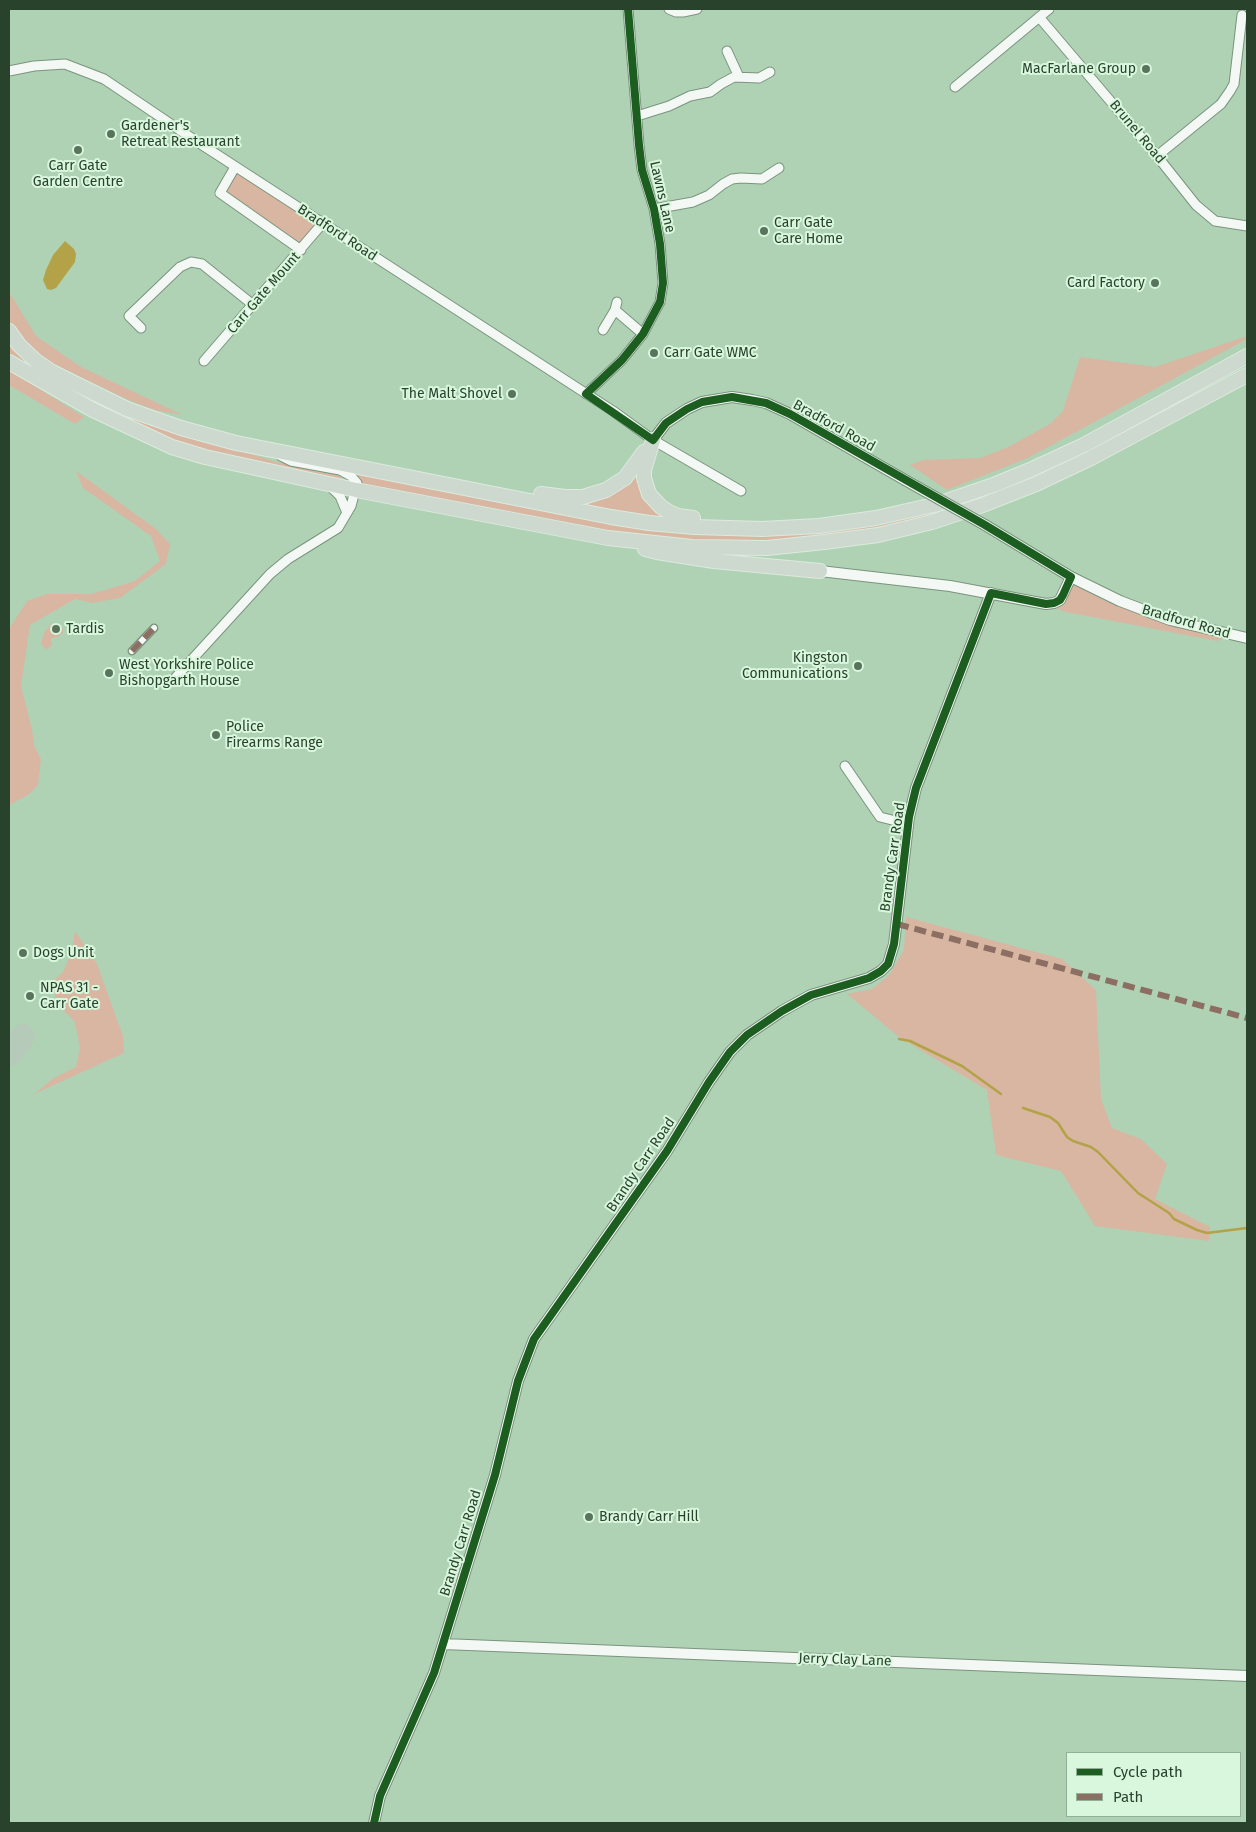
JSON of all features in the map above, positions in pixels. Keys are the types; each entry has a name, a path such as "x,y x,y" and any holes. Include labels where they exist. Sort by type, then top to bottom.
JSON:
{"highway":[{"path":"9,331 28,354 45,367 127,408 181,428 236,443 611,517 694,527 762,529 819,526 876,518 938,504 1030,470 1084,445 1247,356"},
{"path":"9,362 93,410 172,447 205,457 356,490 608,538 692,547 767,548 878,535 932,522 980,506 1044,480 1091,458 1247,375"},
{"path":"505,496 542,494 583,497 596,494 625,478 653,440"},
{"path":"653,440 644,470 646,486 649,494 661,507 678,516 736,522 876,518"},
{"path":"608,538 657,552 714,561 820,571"}],"street":[{"name":"Lawns Lane","path":"586,394 622,360 644,334 660,302 663,283 660,244 654,209 642,170 628,9"},
{"path":"669,9 683,12 696,9"},
{"path":"955,87 1049,9"},
{"path":"1157,156 1221,104 1230,91 1234,84 1242,15"},
{"name":"Brunel Road","path":"1039,17 1203,212 1215,220 1247,226"},
{"path":"727,51 739,77"},
{"name":"Bradford Road","path":"9,71 34,66 65,64 104,79 322,224 586,394 653,440 741,491"},
{"path":"637,116 669,106 690,96 710,92 728,80 739,77 759,78 770,72"},
{"path":"235,167 220,194 302,250"},
{"path":"654,209 693,202 702,199 722,184 732,180 741,178 762,179 779,168"},
{"path":"762,179 765,190"},
{"name":"Carr Gate Mount","path":"204,361 252,304 302,250 322,224"},
{"path":"142,328 129,316 180,267 191,262 202,264 252,304"},
{"path":"603,330 616,306 644,334"},
{"name":"Bradford Road","path":"653,440 666,423 687,409 702,402 732,397 766,404 790,414 985,525 1071,577 1120,601 1170,620 1247,638"},
{"path":"176,677 270,574 288,559 338,528 347,513 356,490 357,482 351,476 340,470 291,461 270,450"},
{"path":"326,483 336,490 347,513"},
{"path":"820,571 884,577 991,593 1046,604 1060,600 1071,577"},
{"name":"Brandy Carr Road","path":"374,1823 380,1796 434,1673 495,1475 518,1381 534,1339 667,1151 709,1082 741,1040 782,1011 811,995 869,978 888,964 893,950 908,824 916,788 991,593"},
{"path":"132,651 154,628"},
{"path":"845,766 880,817 908,824"},
{"name":"Jerry Clay Lane","path":"443,1644 1247,1676"}],"shaded area":[{"path":"235,167 322,224 301,250 220,193"},
{"path":"65,241 74,249 76,254 75,262 56,288 47,289 43,280 46,270 53,255"},
{"path":"9,292 36,336 81,367 183,415 154,410 124,398 42,358 17,334 9,322"},
{"path":"1247,336 1247,339 1028,458 947,490 910,465 923,460 980,458 1008,447 1050,424 1063,411 1080,357 1155,367"},
{"path":"9,340 32,364 245,452 276,462 342,475 339,480 188,447 153,433 50,379 9,353"},
{"path":"9,370 84,417 75,424 9,385"},
{"path":"76,471 156,529 170,544 166,564 120,598 92,603 75,599 30,625 21,686 34,745 41,759 38,785 28,795 9,805 9,629 27,601 46,594 92,594 135,581 160,561 151,536 83,488"},
{"path":"354,473 700,532 934,511 938,515 884,528 788,542 675,539 582,528 361,484"},
{"path":"636,476 662,517 588,505 589,502 610,495"},
{"path":"1071,577 1120,601 1231,635 1217,641 1066,612 1046,604 1054,603"},
{"path":"56,623 63,628 63,632 58,637 51,638 52,645 46,649 41,644 44,633 50,625"},
{"path":"906,917 1062,959 1096,990 1101,1099 1112,1128 1141,1139 1167,1164 1155,1199 1210,1227 1209,1241 1095,1226 1061,1171 996,1155 987,1090 899,1037 847,994 872,989 889,975 904,950"},
{"path":"75,931 97,964 123,1036 124,1053 34,1094 54,1078 76,1067 80,1048 75,1022 56,1003 53,981 63,972 72,951"}],"waterway":[{"path":"899,1039 910,1041 962,1066 1001,1094"},
{"path":"1023,1108 1050,1117 1058,1123 1067,1137 1098,1152 1138,1193 1169,1213 1174,1219 1207,1233 1247,1228"}],"taxiway":[{"path":"11,1054 23,1036"}],"marked path":[{"path":"132,651 154,628"},
{"path":"897,924 1247,1018"}],"cycle path":[{"path":"374,1823 380,1796 434,1673 495,1475 518,1381 534,1339 667,1151 709,1082 730,1052 747,1035 782,1011 811,995 869,978 888,964 894,944 909,817 916,788 991,593 1046,604 1054,603 1060,600 1071,577 985,525 790,414 766,403 732,397 702,402 687,409 666,423 653,440 586,394 622,360 643,334 660,302 663,283 660,244 654,209 642,170 628,9"}],"place":[{"name":"MacFarlane Group","path":"1146,69"},
{"name":"Gardener's Retreat Restaurant","path":"111,134"},
{"name":"Carr Gate Garden Centre","path":"78,150"},
{"name":"Carr Gate Care Home","path":"764,231"},
{"name":"Card Factory","path":"1155,283"},
{"name":"Carr Gate WMC","path":"654,353"},
{"name":"The Malt Shovel","path":"512,394"},
{"name":"Tardis","path":"56,629"},
{"name":"Kingston Communications","path":"858,666"},
{"name":"West Yorkshire Police Bishopgarth House","path":"109,673"},
{"name":"Police Firearms Range","path":"216,735"},
{"name":"Dogs Unit","path":"23,953"},
{"name":"NPAS 31 - Carr Gate","path":"30,996"},
{"name":"Brandy Carr Hill","path":"589,1517"}]}
